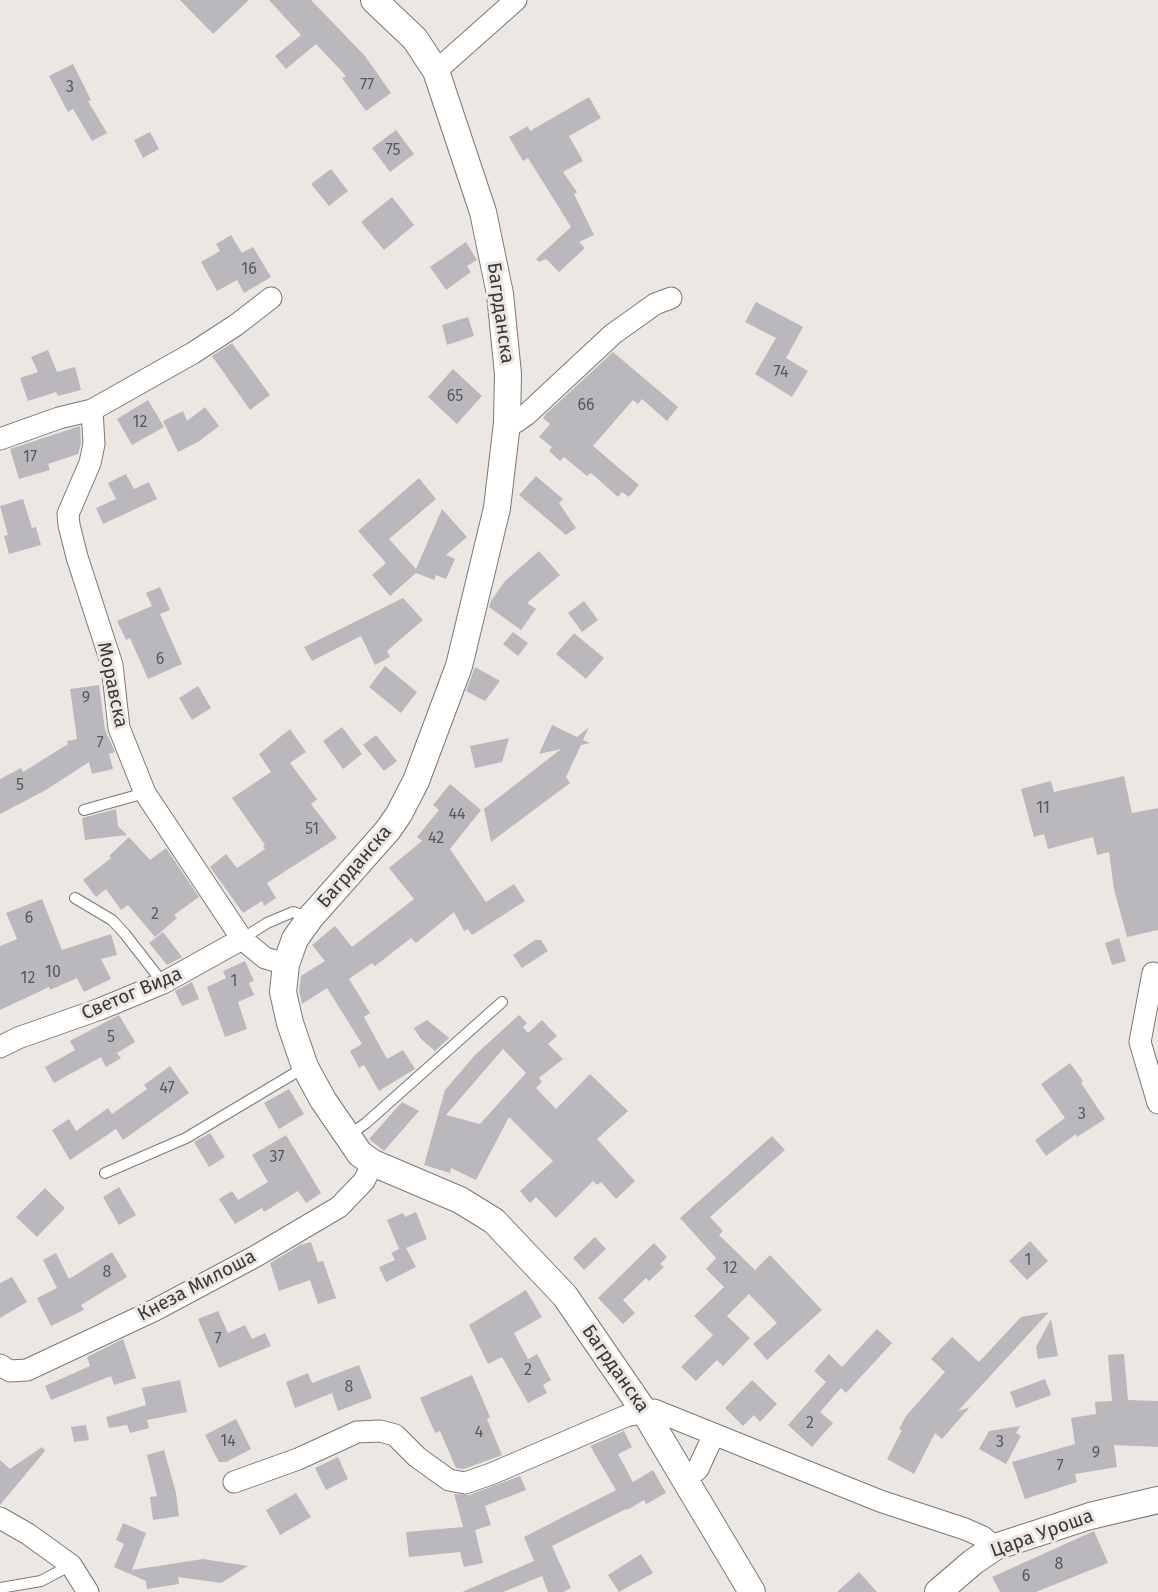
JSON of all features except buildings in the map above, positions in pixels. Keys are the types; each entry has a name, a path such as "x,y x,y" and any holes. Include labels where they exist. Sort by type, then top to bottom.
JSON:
{"street":[{"name":"Багрданска","path":"374,0 415,39 436,71 483,212 500,294 508,374 507,424 497,508 459,666 416,781 388,830 310,918 295,939 286,964 282,992 305,1066 323,1100 360,1154 373,1163 460,1199 494,1221 565,1296 644,1411 752,1592"},
{"path":"436,71 516,0"},
{"path":"0,439 59,418 92,411 193,353 271,298"},
{"path":"507,424 527,415 613,334 656,304 671,298"},
{"name":"Моравска","path":"92,411 94,434 90,463 68,514 77,558 112,665 120,729 145,793 242,939 265,958 286,964"},
{"name":"Светог Вида","path":"9,1043 163,983 242,939"},
{"path":"1153,973 1140,1042 1158,1103"},
{"name":"Кнеза Милоша","path":"0,1365 10,1371 27,1370 155,1310 256,1256 339,1207 364,1181 373,1163"},
{"path":"233,1482 298,1460 357,1432 380,1431 395,1435 417,1457 449,1480 465,1483 626,1416 654,1410 880,1501 965,1529 983,1537 995,1547"},
{"path":"686,1478 698,1469 714,1434"},
{"name":"Цара Уроша","path":"938,1592 995,1547 1090,1516 1158,1500"},
{"path":"0,1518 72,1565 88,1592"}],"lane":[{"path":"84,810 145,793"},
{"path":"75,898 112,920 163,983"},
{"path":"242,939 267,923 293,912 310,918"},
{"path":"347,1137 377,1114 502,1002"},
{"path":"105,1173 186,1138 305,1066"},
{"path":"0,1588 41,1581 72,1565"}]}
